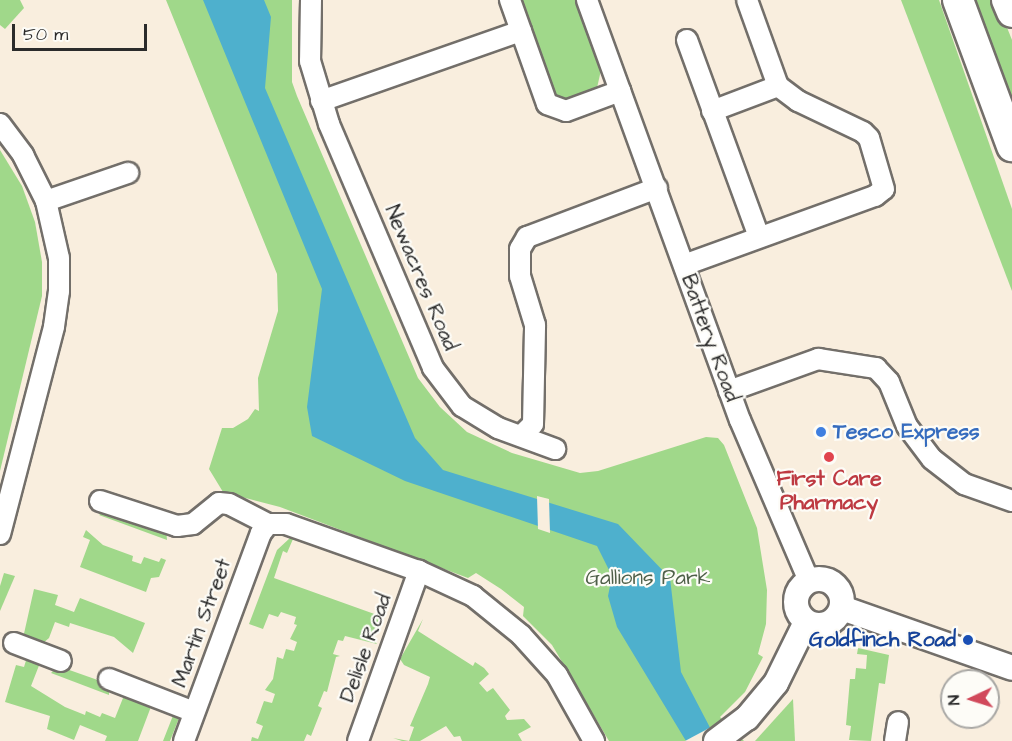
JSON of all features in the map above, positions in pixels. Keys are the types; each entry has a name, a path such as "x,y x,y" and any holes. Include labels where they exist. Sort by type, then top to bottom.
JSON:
{"main road":[{"path":"958,0 1012,146"},
{"path":"1007,0 1012,12"}],"street":[{"name":"Newacres Road","path":"311,0 310,61 321,102 434,369 462,406 498,428 555,449"},
{"path":"510,0 547,104 554,110 566,111 620,92"},
{"path":"684,265 875,196 884,189 869,138 863,132 798,101 778,86 747,0"},
{"name":"Battery Road","path":"594,2 620,92 657,188 729,391 809,581"},
{"path":"321,102 521,31"},
{"path":"687,40 759,237"},
{"path":"712,111 778,86"},
{"path":"994,96 1012,158"},
{"path":"0,124 23,155 46,201 59,258 57,309 0,534"},
{"path":"46,201 128,173"},
{"path":"521,436 533,424 535,336 519,276 520,249 527,237 657,188"},
{"path":"729,391 818,359 876,368 890,382 907,426 932,459 964,484 1005,500"},
{"path":"100,501 177,526 193,524 219,503 229,504 268,524 286,524 419,571 472,596 521,635 557,675 594,741"},
{"name":"Martin Street","path":"184,741 261,533 268,524"},
{"name":"Delisle Road","path":"358,741 419,571"},
{"path":"809,581 831,582 841,595 842,608 831,622 820,626 806,622 797,612 795,600 799,590 809,581"},
{"path":"842,608 1012,668"},
{"path":"716,741 743,722 776,684 806,622"},
{"path":"14,643 61,662"},
{"path":"109,679 194,712"}],"green space":[{"path":"0,0 20,0 24,8 5,29 0,25"},
{"name":"Gallions Park","path":"166,0 292,0 292,82 297,96 418,378 440,407 467,432 512,453 580,473 598,471 706,437 718,438 724,445 757,528 767,590 766,624 758,654 763,657 745,692 720,717 744,741 609,741 552,645 523,616 524,607 501,589 476,573 468,578 280,507 223,492 209,469 222,428 233,428 248,419 255,409 259,411 258,378 278,311 277,274"},
{"path":"516,0 575,0 601,70 597,88 566,100 551,94"},
{"path":"901,0 939,0 1012,209 1012,291"},
{"path":"968,0 996,0 1012,40 1012,119"},
{"path":"0,150 22,186 35,222 42,262 42,296 0,471"},
{"path":"104,511 166,529 167,540 99,515"},
{"path":"86,530 103,545 133,556 132,561 141,564 144,557 159,562 161,558 166,560 159,577 151,578 146,592 80,567 90,540 83,537"},
{"path":"290,538 293,539 287,553 283,551 274,578 380,616 372,638 377,644 345,636 343,641 338,640 333,654 340,656 336,657 327,692 324,691 318,706 322,708 311,736 307,734 304,741 251,741 252,737 258,739 263,726 256,723 264,701 272,703 275,694 265,690 273,679 277,657 283,659 286,649 294,651 297,642 290,639 297,625 294,624 296,617 281,612 278,617 269,614 263,629 249,624 277,550"},
{"path":"4,573 15,576 0,611 0,586"},
{"path":"34,589 58,595 55,605 74,612 80,598 145,623 133,653 114,637 70,623 69,627 55,622 49,638 42,644 23,638"},
{"path":"423,619 418,631 473,666 475,662 489,674 479,683 487,692 493,688 510,710 505,716 507,720 524,719 531,727 518,734 522,741 462,741 460,736 454,737 446,726 420,741 409,741 414,727 410,726 430,677 404,665 400,659"},
{"path":"858,648 889,655 885,684 879,683 871,741 849,740 851,726 846,725 850,679 855,679 856,668 866,669 867,655 857,654"},
{"path":"28,654 40,663 31,686 65,707 85,715 86,711 100,717 102,713 115,718 123,698 131,694 181,713 170,741 163,741 174,713 152,704 138,741 105,741 107,736 80,725 74,740 47,729 50,716 5,702 16,665 24,667"},
{"path":"58,666 109,684 109,695 51,673"},
{"path":"793,699 795,741 755,741"}],"water":[{"path":"203,0 264,0 271,17 265,88 415,438 443,470 618,524 670,578 681,672 717,741 686,741 617,627 608,596 612,576 597,546 405,481 312,436 307,407 322,289"}],"pier":[{"path":"537,496 549,499 550,533 538,529"},
{"path":"713,726 720,741 685,741"}],"place":[{"name":"Tesco Express","path":"821,432"},
{"name":"First Care Pharmacy","path":"829,457"},
{"name":"Goldfinch Road","path":"968,640"}]}
